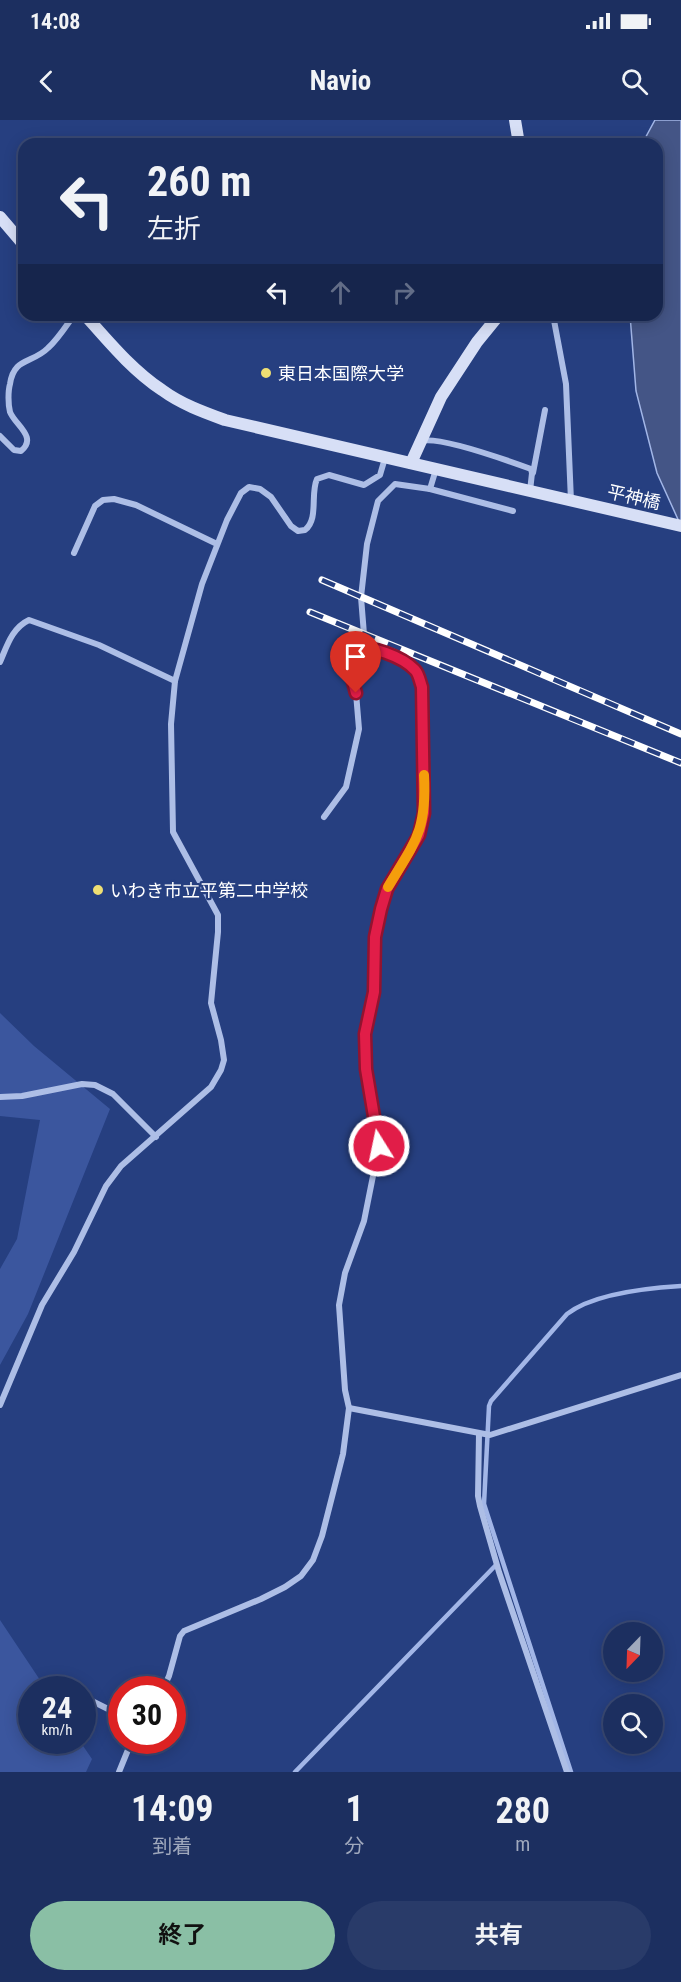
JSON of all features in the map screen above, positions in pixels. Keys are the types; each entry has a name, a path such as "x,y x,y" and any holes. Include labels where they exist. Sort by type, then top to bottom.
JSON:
{"street":[{"path":"514,120 518,138"},
{"path":"0,217 18,238"},
{"path":"0,436 14,450 21,451 26,446 28,440 25,432 10,412 9,387 13,371 21,362 37,357 49,348 69,321"},
{"name":"平神橋","path":"90,321 135,370 162,391 191,407 225,420 681,526"},
{"path":"411,463 441,397 477,342 494,321"},
{"path":"554,321 566,384 575,502"},
{"path":"529,492 545,410"},
{"path":"420,441 427,439 443,442 531,469 532,473"},
{"path":"0,1406 42,1305 74,1252 106,1186 121,1166 212,1087 224,1060 211,1003 218,915 173,832 171,724 175,681 202,584 217,544 241,493 249,487 260,489 271,497 291,526 298,531 305,531 312,521 314,487 317,479 329,475 364,485 381,475 386,458"},
{"path":"430,489 436,469"},
{"path":"365,647 361,597 367,544 378,501 395,484 430,489 513,511"},
{"path":"74,553 95,506 103,500 114,499 136,505 217,544"},
{"path":"0,662 15,630 29,620 99,645 175,681"},
{"path":"170,1676 180,1636 184,1631 285,1587 301,1576 314,1560 343,1454 349,1408 344,1378 340,1295 345,1273 364,1221 379,1146 364,1051 365,1034 374,992 375,937 387,889 419,835 425,801 420,679 416,671 408,664 377,650 353,647 347,659 356,693 359,729 346,787 324,817"},
{"path":"0,1097 22,1096 82,1084 95,1085 113,1094 156,1137"},
{"path":"349,1408 484,1434 681,1375"},
{"path":"484,1434 478,1497 480,1506 567,1772"},
{"path":"119,1772 126,1754"}],"shaded area":[{"path":"655,120 681,120 681,526 657,473 636,391 630,321 663,321 663,138 645,138"},
{"path":"0,1013 34,1046 110,1109 28,1314 0,1365 0,1269 17,1239 40,1120 0,1116"},
{"path":"0,1620 37,1676 18,1676 18,1754 89,1754 92,1759 86,1772 0,1772"}],"waterway":[{"path":"571,1772 484,1504 489,1406 567,1314 578,1307 591,1301 637,1290 681,1286"},
{"path":"295,1772 495,1566"}],"railway":[{"path":"322,580 681,734"},
{"path":"310,612 681,763"}],"slow traffic":[{"path":"388,887 419,835 424,813 424,775"}],"place":[{"name":"東日本国際大学","path":"266,373"},
{"name":"いわき市立平第二中学校","path":"98,890"}],"route":[{"path":"356,693 347,659 353,647 377,650 408,664 416,671 422,687 424,813 419,835 387,889 381,909 375,937 374,992 365,1034 366,1069 379,1146"}]}
